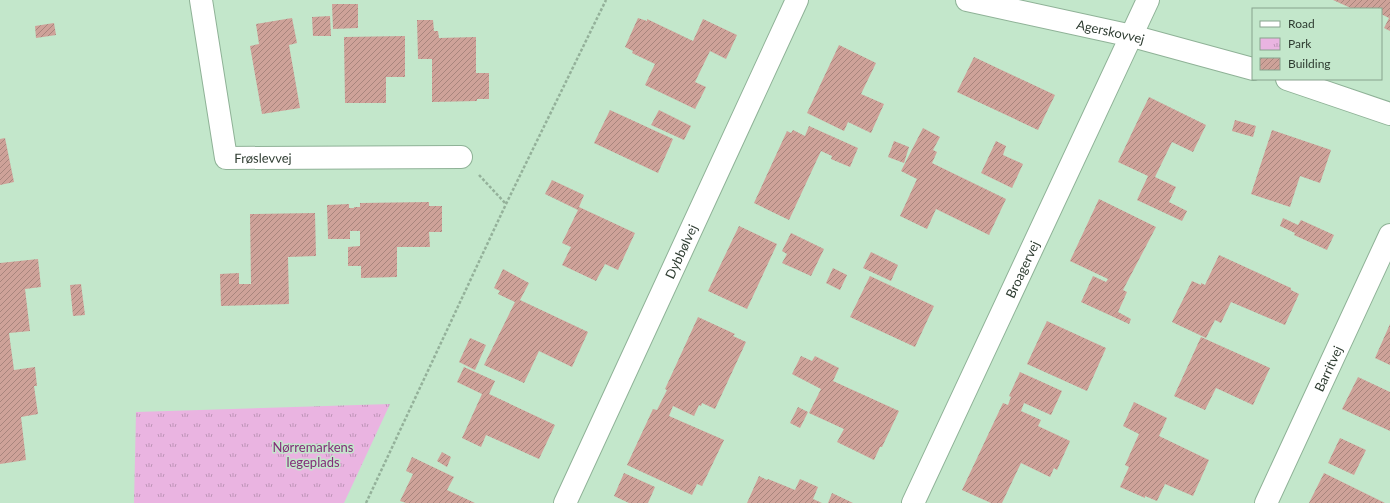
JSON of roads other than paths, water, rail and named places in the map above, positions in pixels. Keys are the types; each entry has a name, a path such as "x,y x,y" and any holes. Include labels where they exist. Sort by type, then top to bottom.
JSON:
{"street":[{"name":"Frøslevvej","path":"201,0 226,158 461,157"},
{"name":"Dybbølvej","path":"565,503 797,0"},
{"name":"Agerskovvej","path":"967,0 1132,36 1252,69"},
{"name":"Broagervej","path":"913,503 1148,0"},
{"path":"1290,80 1390,114"},
{"name":"Barritvej","path":"1266,503 1390,235"}],"park label":[{"name":"Nørremarkens legeplads","path":"313,454"}]}
